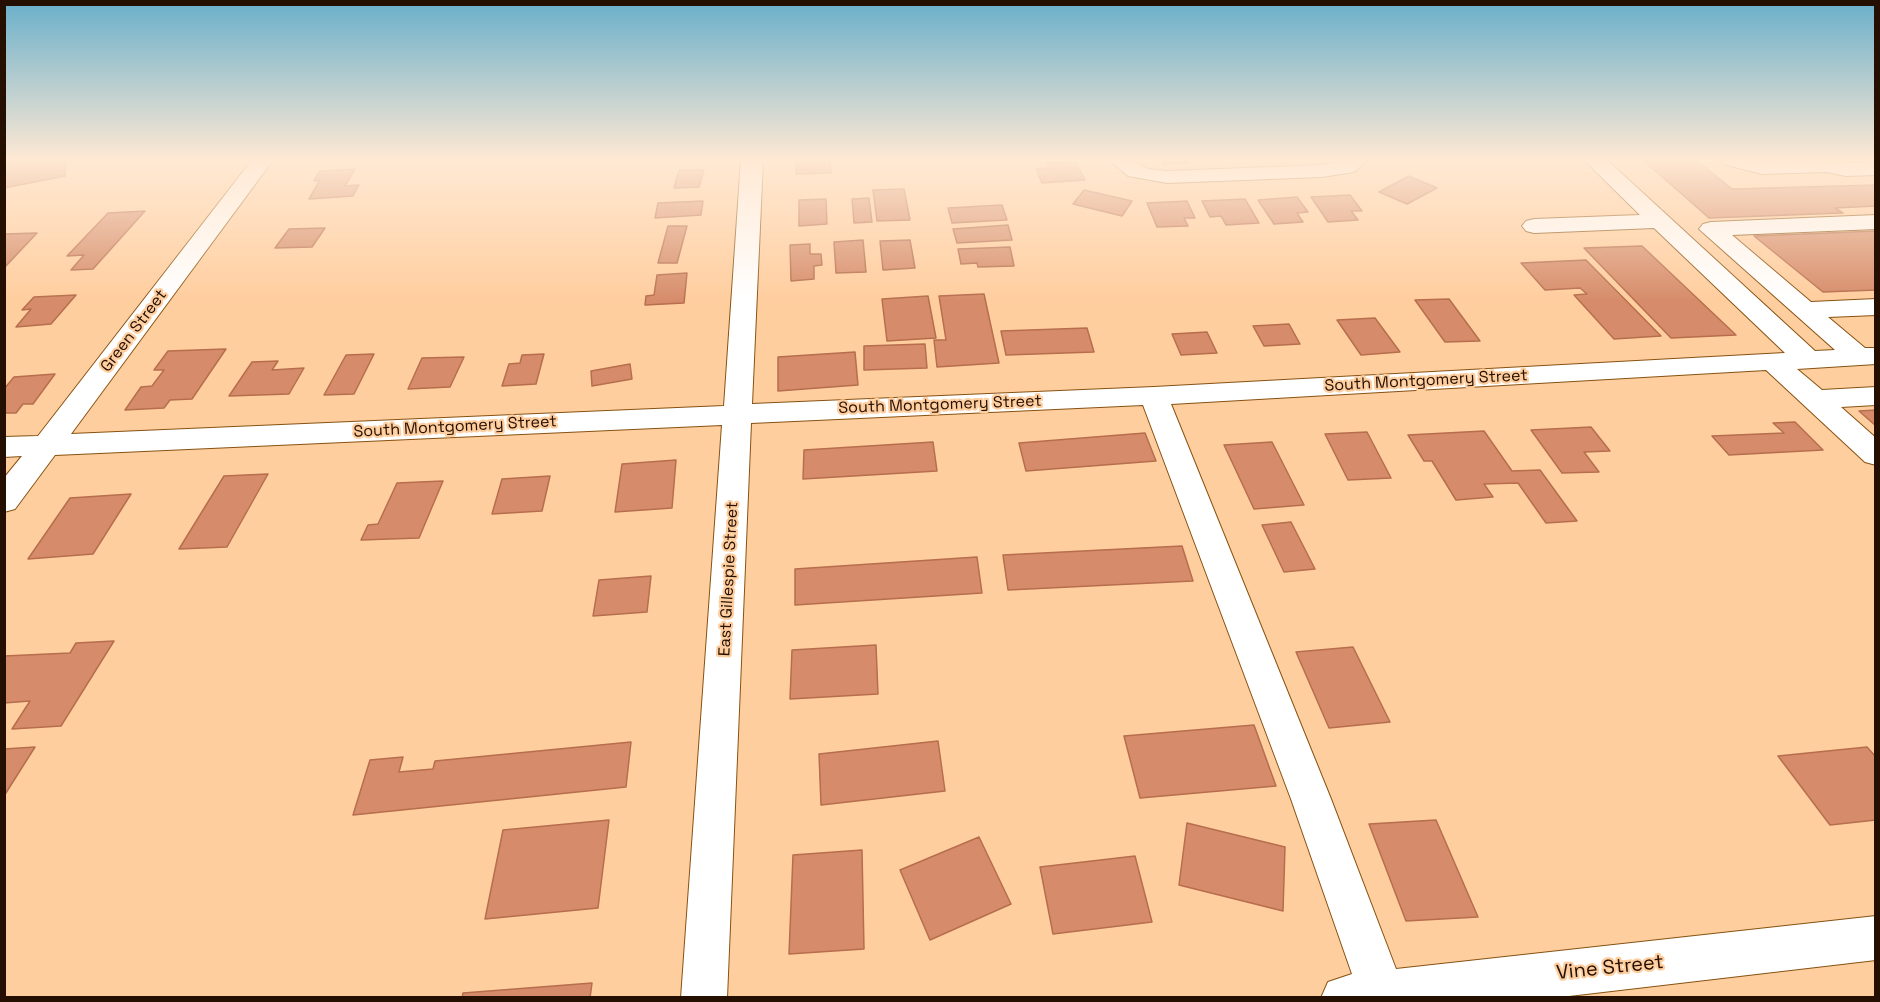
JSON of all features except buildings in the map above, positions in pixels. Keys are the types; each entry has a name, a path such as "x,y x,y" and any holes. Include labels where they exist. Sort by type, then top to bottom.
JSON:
{"street":[{"name":"Green Street","path":"4,501 228,207"},
{"name":"East Gillespie Street","path":"704,998 750,207"},
{"path":"1645,207 1809,360"},
{"path":"1534,226 1660,221"},
{"path":"1867,357 1805,310 1711,229 1875,222"},
{"path":"1805,310 1875,307"},
{"name":"South Montgomery Street","path":"4,447 1154,396 1867,357"},
{"path":"1773,362 1875,455"},
{"path":"1154,396 1307,789 1363,995"},
{"path":"1814,400 1875,396"},
{"name":"Vine Street","path":"1363,995 1875,938"}]}
